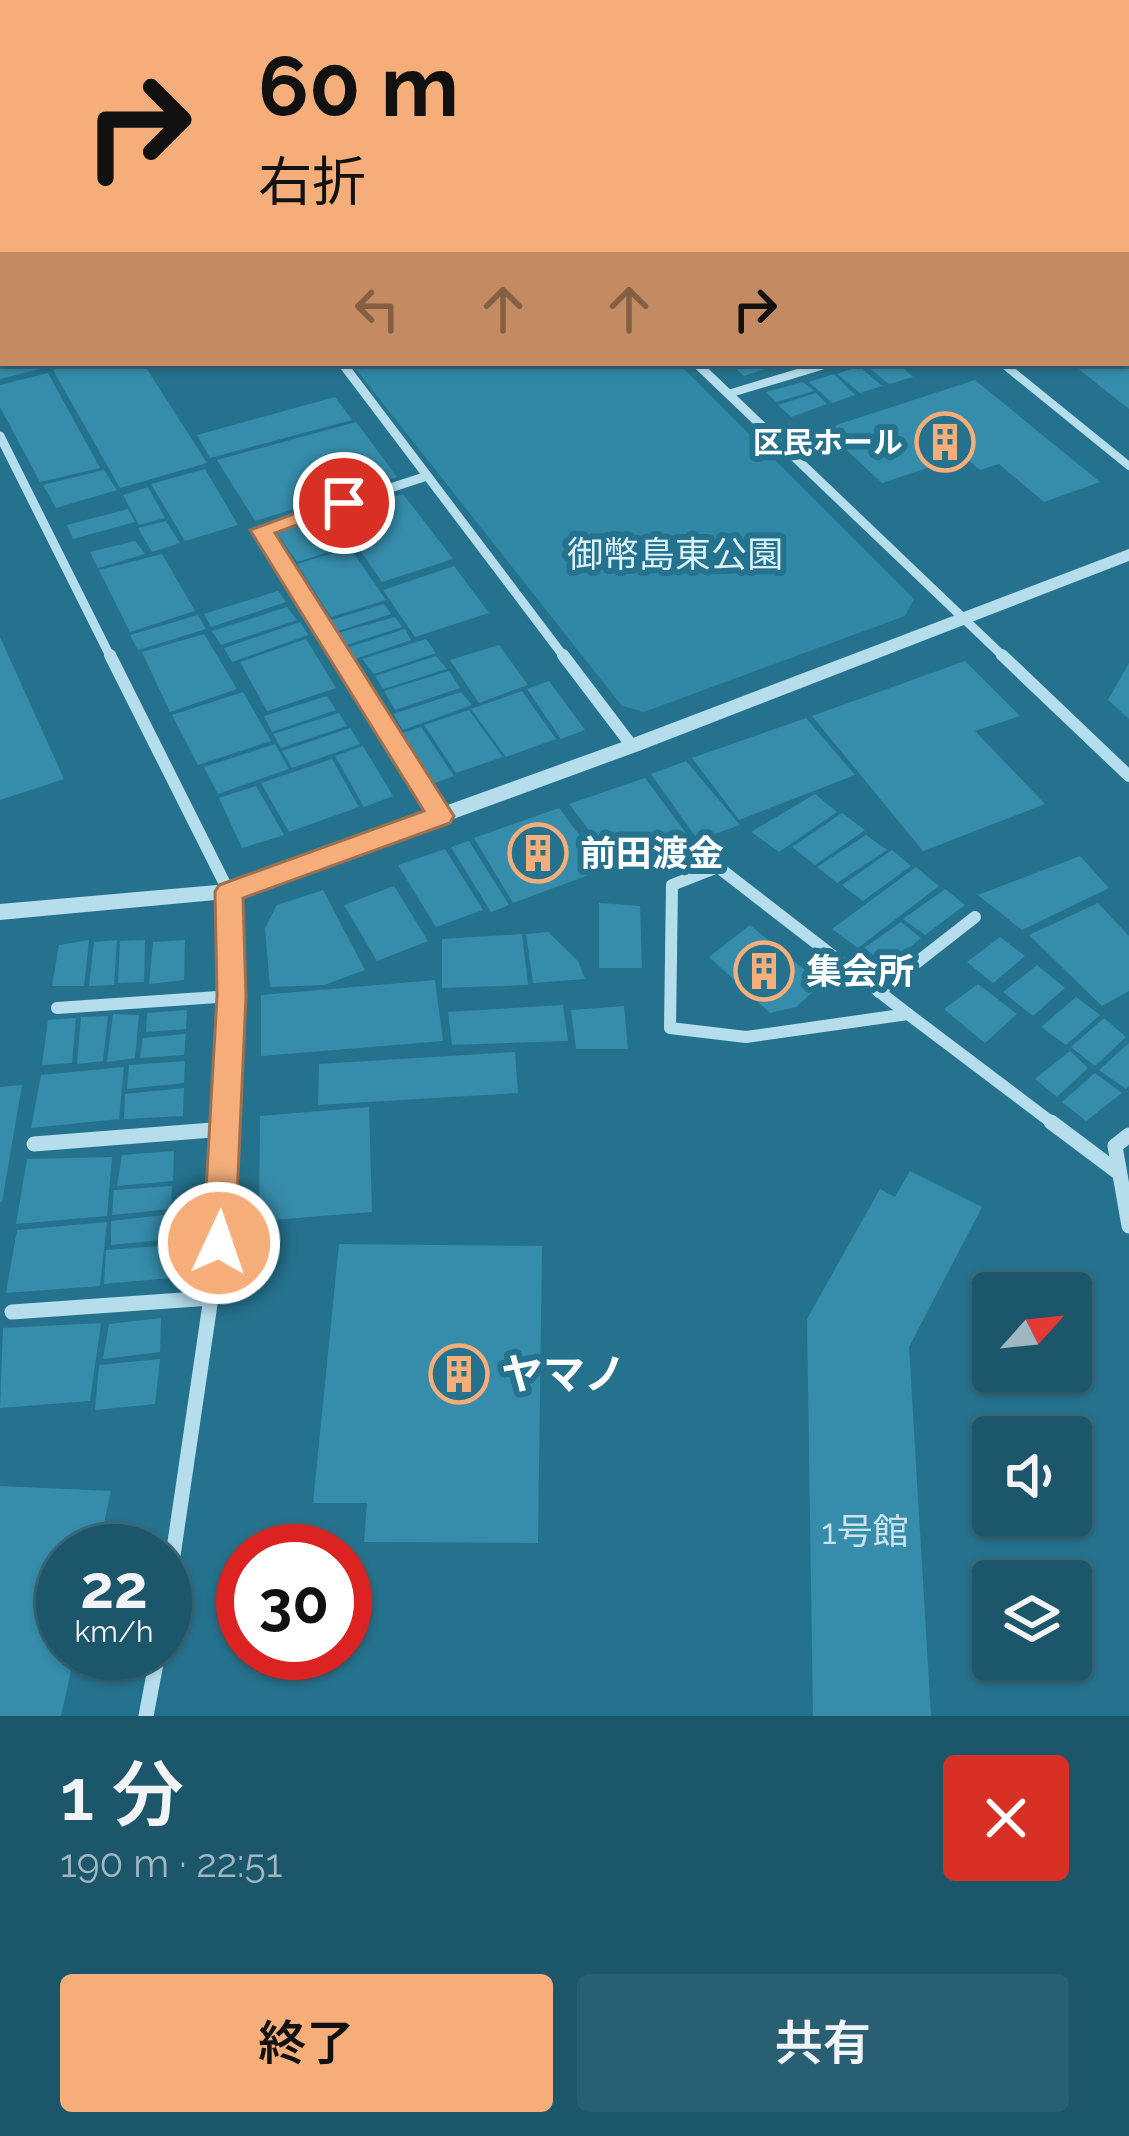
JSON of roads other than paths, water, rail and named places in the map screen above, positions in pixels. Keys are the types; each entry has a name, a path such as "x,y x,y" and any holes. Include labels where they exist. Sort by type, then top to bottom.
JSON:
{"street":[{"path":"344,366 632,746"},
{"path":"698,366 1129,776"},
{"path":"0,436 229,892 232,996 225,1129 211,1298 178,1524"},
{"path":"427,476 262,530 440,816"},
{"path":"0,911 229,892 632,746 1129,555"},
{"path":"908,1014 746,1037 670,1028 672,885 718,867 1119,1172"},
{"path":"880,992 975,917"},
{"path":"57,1008 232,996"},
{"path":"34,1144 225,1129"},
{"path":"1129,1135 1114,1146 1129,1226"},
{"path":"12,1312 211,1298"},
{"path":"146,1716 153,1680"}],"lane":[{"path":"728,394 821,366"},
{"path":"1007,366 1129,466"}],"place":[{"name":"区民ホール","path":"945,442"},
{"name":"前田渡金","path":"538,853"},
{"name":"集会所","path":"764,971"},
{"name":"ヤマノ","path":"459,1374"}],"park label":[{"name":"御幣島東公園","path":"675,554"}]}
